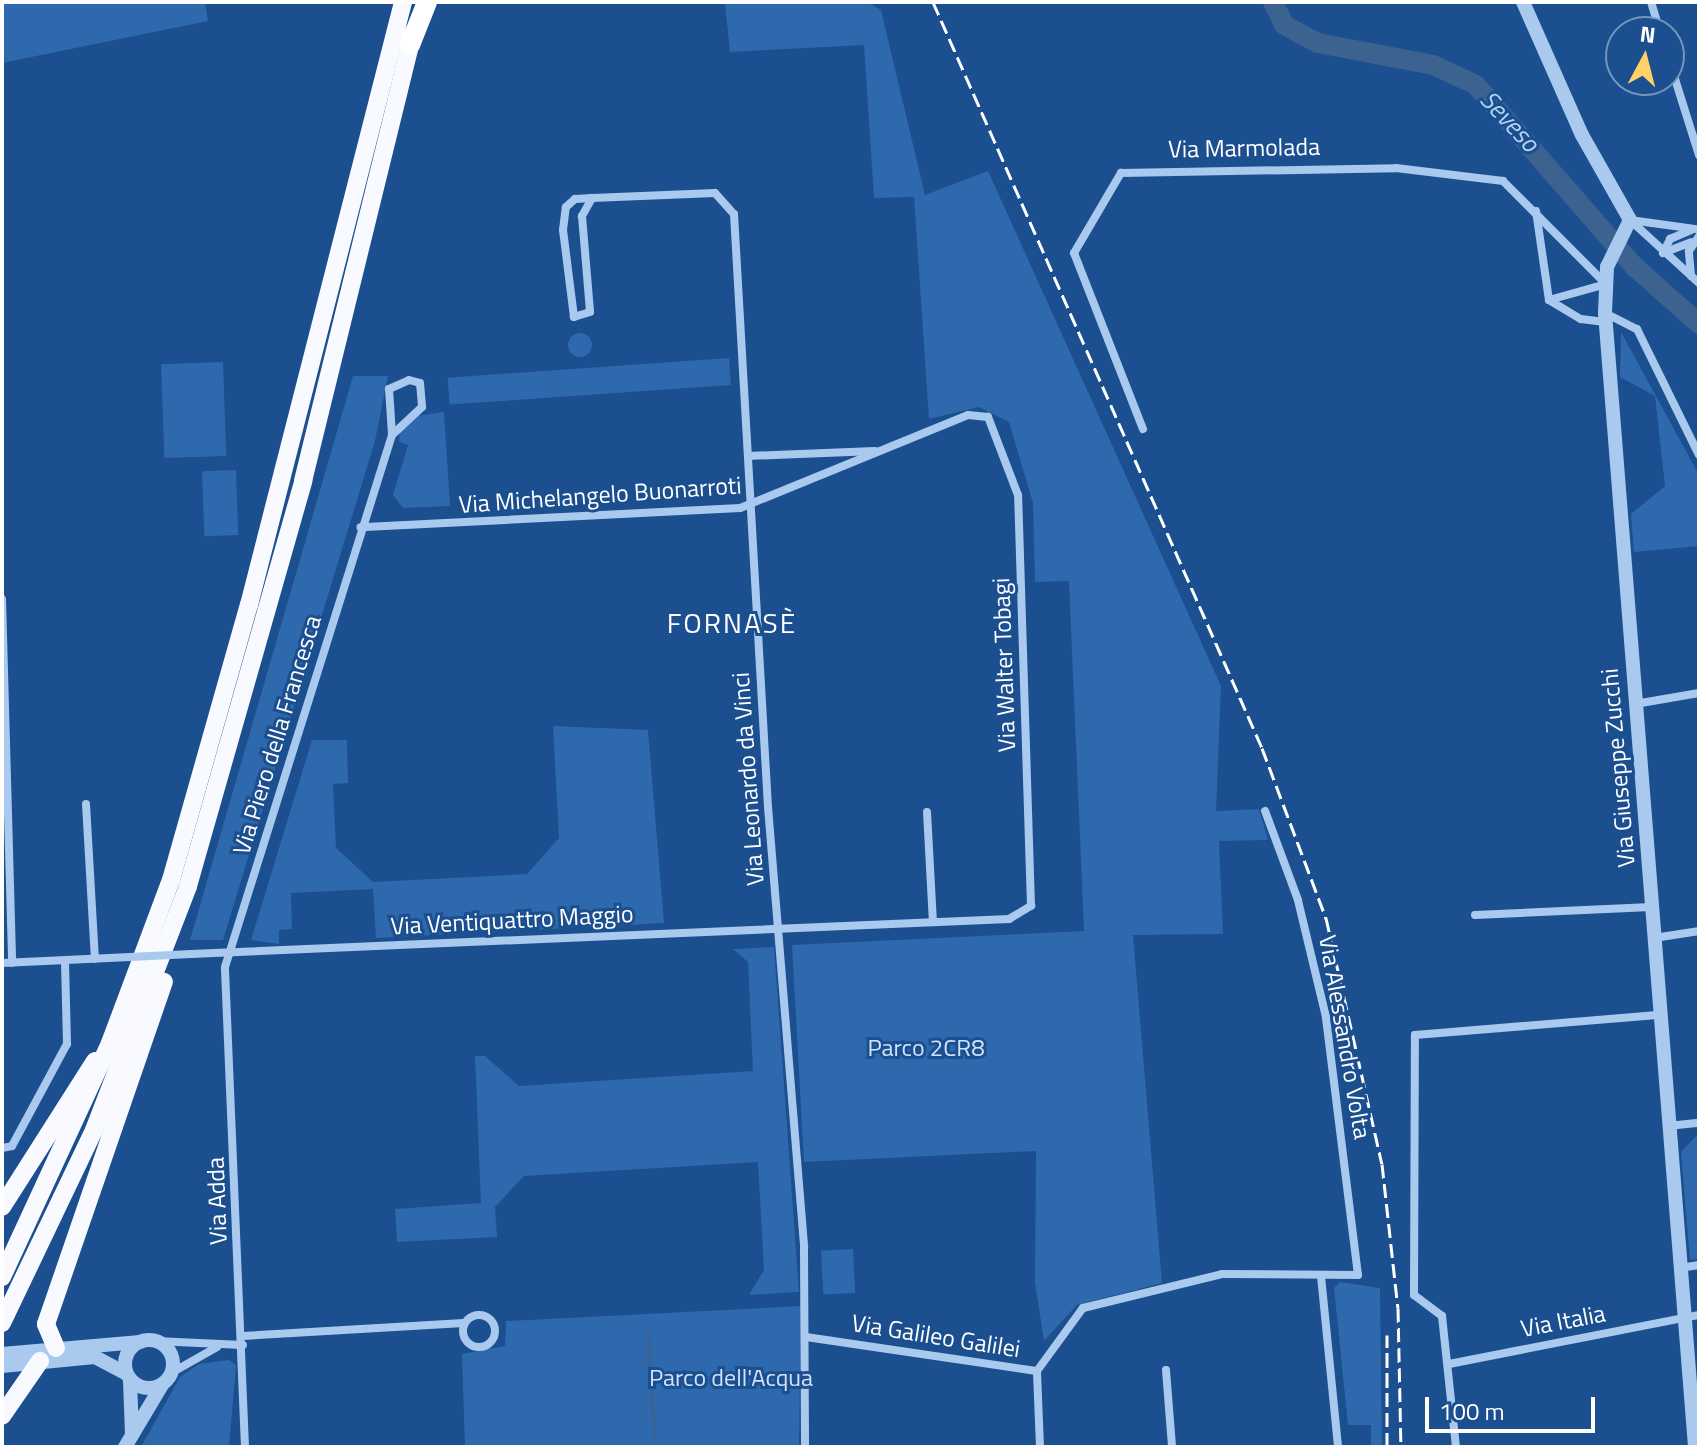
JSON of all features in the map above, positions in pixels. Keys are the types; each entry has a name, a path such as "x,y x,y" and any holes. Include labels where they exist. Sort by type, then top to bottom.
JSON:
{"highway":[{"path":"2,1277 110,1043 171,880 249,605 403,2"},
{"path":"2,1323 94,1130 188,886 303,481 410,45 424,2"},
{"path":"56,1348 46,1324 186,920 188,886"},
{"path":"2,1207 77,1082 110,1043"},
{"path":"2,1416 40,1361"}],"street":[{"path":"1523,2 1582,135 1630,220 1695,280"},
{"path":"1680,96 1698,155"},
{"name":"Via Marmolada","path":"1143,429 1074,253 1121,173 1269,166 1467,174 1503,181 1536,210 1606,284"},
{"name":"Via Leonardo da Vinci","path":"592,198 715,193 729,201 754,505 778,928 806,1337 805,1447"},
{"path":"592,198 582,216 590,312 574,317 566,207 592,198"},
{"path":"1536,210 1549,300"},
{"path":"1630,220 1697,233"},
{"name":"Via Giuseppe Zucchi","path":"1630,220 1619,235 1609,259 1605,317 1680,1268 1691,1316 1695,1447"},
{"path":"1663,253 1697,233"},
{"path":"1663,253 1670,239 1697,233"},
{"path":"1695,280 1697,233"},
{"path":"1549,300 1606,284"},
{"path":"1549,300 1581,319 1605,317 1637,329 1699,455"},
{"path":"409,380 420,383 422,407 392,435 389,389 409,380"},
{"name":"Via Michelangelo Buonarroti","path":"360,527 754,505 968,415 988,417"},
{"name":"Via Walter Tobagi","path":"988,417 1018,495 1030,805 1031,906 1025,916"},
{"name":"Via Piero della Francesca","path":"230,954 360,527 392,435"},
{"name":"Via Michelangelo Buonarroti","path":"748,456 880,451"},
{"path":"2,599 5,803 12,963"},
{"path":"1635,704 1699,693"},
{"path":"86,804 95,959"},
{"name":"Via Alessandro Volta","path":"1265,811 1298,900 1326,1017 1358,1275"},
{"path":"927,812 933,922"},
{"path":"1475,915 1651,907"},
{"name":"Via Ventiquattro Maggio","path":"2,963 1025,916"},
{"path":"1654,938 1699,931"},
{"name":"Via Adda","path":"230,954 245,1447"},
{"path":"2,1148 12,1146 67,1044 65,961"},
{"path":"1456,1447 1441,1313 1414,1295 1415,1035 1660,1015"},
{"path":"1668,1126 1699,1123"},
{"path":"1680,1268 1699,1265"},
{"name":"Via Galileo Galilei","path":"806,1337 1037,1371 1083,1308 1222,1274 1358,1275"},
{"path":"1321,1276 1338,1447"},
{"name":"Via Italia","path":"1449,1364 1691,1316"},
{"path":"3,1358 56,1348 147,1341 221,1345 243,1340 464,1323 487,1317 493,1340 472,1346 464,1323"},
{"path":"129,1441 126,1355 147,1341"},
{"path":"129,1441 166,1379 168,1351 147,1341"},
{"path":"3,1358 40,1361 95,1357 144,1388 166,1379 221,1345"},
{"path":"1166,1370 1172,1447"},
{"path":"1037,1371 1040,1447"}],"green space":[{"path":"2,2 205,2 208,21 2,63"},
{"name":"Parco 2CR8","path":"868,2 881,10 925,195 988,171 1221,686 1216,811 1259,809 1268,840 1219,841 1223,934 1133,935 1162,1283 1077,1305 1044,1341 1035,1283 1036,1151 804,1162 792,945 1084,931 1069,581 1035,582 1033,503 1009,422 979,407 929,419 914,197 874,198 864,45 730,52 725,4"},
{"path":"1621,332 1699,475 1699,546 1634,552 1631,514 1665,486 1655,396 1620,377"},
{"path":"580,333 589,336 592,345 589,354 580,357 571,354 568,345 571,336"},
{"path":"729,358 731,385 450,405 448,378"},
{"path":"223,362 226,456 164,458 161,364"},
{"path":"353,376 388,376 375,441 223,940 190,940"},
{"path":"444,412 450,506 403,508 393,495 408,445 399,442 400,430 416,416"},
{"path":"236,470 238,535 204,536 202,471"},
{"path":"553,726 648,730 664,923 376,938 373,889 291,893 292,929 279,930 279,944 251,940 312,740 347,740 348,783 333,784 336,848 373,882 527,874 559,838"},
{"path":"774,947 799,1292 749,1295 764,1270 758,1162 524,1176 495,1207 497,1237 397,1242 395,1209 481,1203 475,1056 485,1056 519,1086 753,1071 748,962 733,949"},
{"path":"1699,1133 1699,1259 1690,1260 1681,1152"},
{"path":"853,1249 855,1293 823,1295 821,1251"},
{"path":"1340,1282 1380,1288 1382,1447 1371,1447 1371,1425 1348,1425 1334,1288"},
{"name":"Parco dell'Acqua","path":"801,1306 799,1447 465,1447 462,1354 505,1346 506,1321"},
{"path":"229,1360 236,1365 229,1447 141,1447 180,1377 199,1364"}],"waterway":[{"name":"Seveso","path":"1273,2 1284,25 1318,43 1433,65 1476,85 1635,267 1699,324"},
{"path":"648,1332 654,1437"}],"railway":[{"path":"933,2 1262,748 1326,918 1382,1164 1398,1308 1401,1447"},
{"path":"1387,1335 1387,1447"}],"district":[{"name":"FORNASÈ","path":"732,623"}]}
